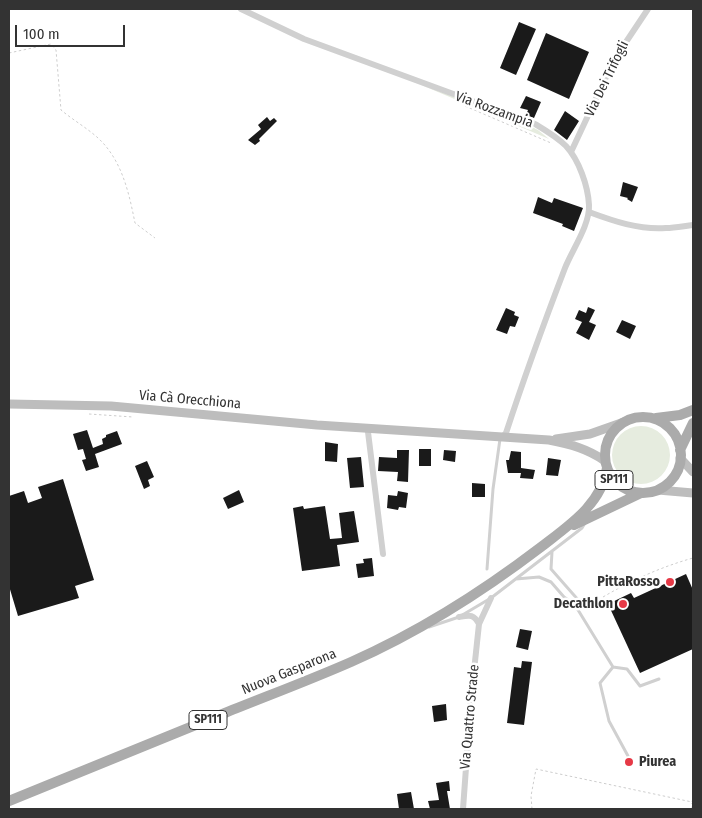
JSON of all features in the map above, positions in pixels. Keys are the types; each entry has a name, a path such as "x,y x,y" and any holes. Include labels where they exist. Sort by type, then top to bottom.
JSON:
{"main road":[{"name":"Via Cà Orecchiona","path":"9,404 112,406 369,428 549,440 576,445 606,465"},
{"path":"624,422 633,418 680,415 693,410"},
{"path":"653,418 671,430 678,443 680,454 693,472"},
{"name":"Via Cà Orecchiona","path":"549,440 590,434 624,422"},
{"name":"Nuova Gasparona","path":"9,801 352,662 446,613 494,583 560,532 588,507 598,496 605,479 608,439 612,432 624,422"},
{"path":"658,490 665,486 676,474 680,454 693,424"},
{"name":"SP111","path":"606,465 612,478 620,486 630,491 642,493"},
{"path":"658,490 693,493"},
{"name":"Nuova Gasparona","path":"560,532 590,516 642,493 658,490"}],"street":[{"name":"Via Rozzampia","path":"241,9 321,46 535,124 565,145 571,152 584,181 589,212"},
{"name":"Via Dei Trifogli","path":"571,152 614,60 648,9"},
{"path":"502,437 506,433 557,287 589,212 618,222 642,227 664,229 693,225"},
{"path":"369,428 383,554"},
{"name":"Via Quattro Strade","path":"463,809 471,699 479,624 491,598"},
{"path":"459,617 471,614 479,624"}],"lane":[{"path":"487,569 498,441 502,437"},
{"path":"405,635 459,617 491,598 582,528 590,516"},
{"path":"552,551 551,569 580,602 575,605"},
{"path":"515,579 527,577 544,578 551,582 564,598 575,605 613,667"},
{"path":"613,667 627,669 640,686 658,679"},
{"path":"613,667 600,683 609,721 628,756"}],"path":[{"path":"9,53 51,44 56,50 61,110 100,139 118,164 129,192 135,223 155,238"},
{"path":"460,104 552,143"},
{"path":"603,597 666,565 693,558"},
{"path":"532,809 536,770 692,802"},
{"path":"692,809 693,798"}],"shaded area":[{"path":"419,84 524,123 538,130 549,139"},
{"path":"635,426 647,426 662,434 670,449 670,461 662,476 647,484 635,484 620,476 612,461 612,449 620,434"}],"building":[{"path":"519,22 536,29 516,75 500,68"},
{"path":"546,33 589,52 569,99 527,80"},
{"path":"526,96 541,102 534,118 526,115 528,110 520,108"},
{"path":"565,111 579,121 567,140 554,130"},
{"path":"267,117 270,121 274,118 277,121 255,145 248,140 261,129 258,125"},
{"path":"623,182 638,187 632,202 628,198 620,196"},
{"path":"538,197 552,203 554,198 583,208 574,231 562,226 563,224 533,213"},
{"path":"588,307 595,310 589,322 596,325 589,340 576,333 582,322 575,319 579,310 586,313"},
{"path":"506,308 515,312 514,315 519,317 515,327 510,326 507,334 496,330"},
{"path":"622,320 636,326 630,339 616,332"},
{"path":"87,430 93,448 103,444 102,439 106,435 117,431 122,444 95,454 99,467 86,471 82,460 86,459 83,449 78,450 73,434"},
{"path":"325,442 338,444 337,462 325,461"},
{"path":"419,449 431,449 431,466 419,466"},
{"path":"397,450 409,450 408,482 397,481 398,472 378,471 379,457 397,458"},
{"path":"444,450 456,451 455,462 443,460"},
{"path":"511,451 521,452 521,468 535,470 533,479 520,478 521,473 508,473 506,460 509,460"},
{"path":"361,457 364,487 350,488 347,458"},
{"path":"548,458 561,460 558,476 546,475"},
{"path":"147,461 154,477 148,480 150,486 144,489 135,466"},
{"path":"63,479 94,580 75,586 79,598 18,616 9,586 9,496 24,491 28,503 42,498 38,487"},
{"path":"472,483 485,484 485,497 472,497"},
{"path":"239,490 244,502 228,509 223,498"},
{"path":"398,491 408,493 406,508 399,507 398,510 387,508 388,495 397,496"},
{"path":"303,506 304,509 325,506 330,539 342,538 339,513 354,511 359,542 337,545 340,566 302,571 293,508"},
{"path":"372,558 374,576 358,578 356,564 364,563 363,559"},
{"path":"686,574 693,590 693,649 640,673 608,604 631,593 634,598"},
{"path":"520,629 532,631 528,650 516,647"},
{"path":"522,661 532,662 524,725 507,723 514,667 521,668"},
{"path":"446,704 447,720 434,722 432,706"},
{"path":"449,781 450,791 447,791 450,809 430,809 428,801 439,800 436,783"},
{"path":"411,792 414,809 399,809 397,794"}],"place":[{"name":"PittaRosso","path":"670,582"},
{"name":"Decathlon","path":"623,604"},
{"name":"Piurea","path":"629,762"}]}
